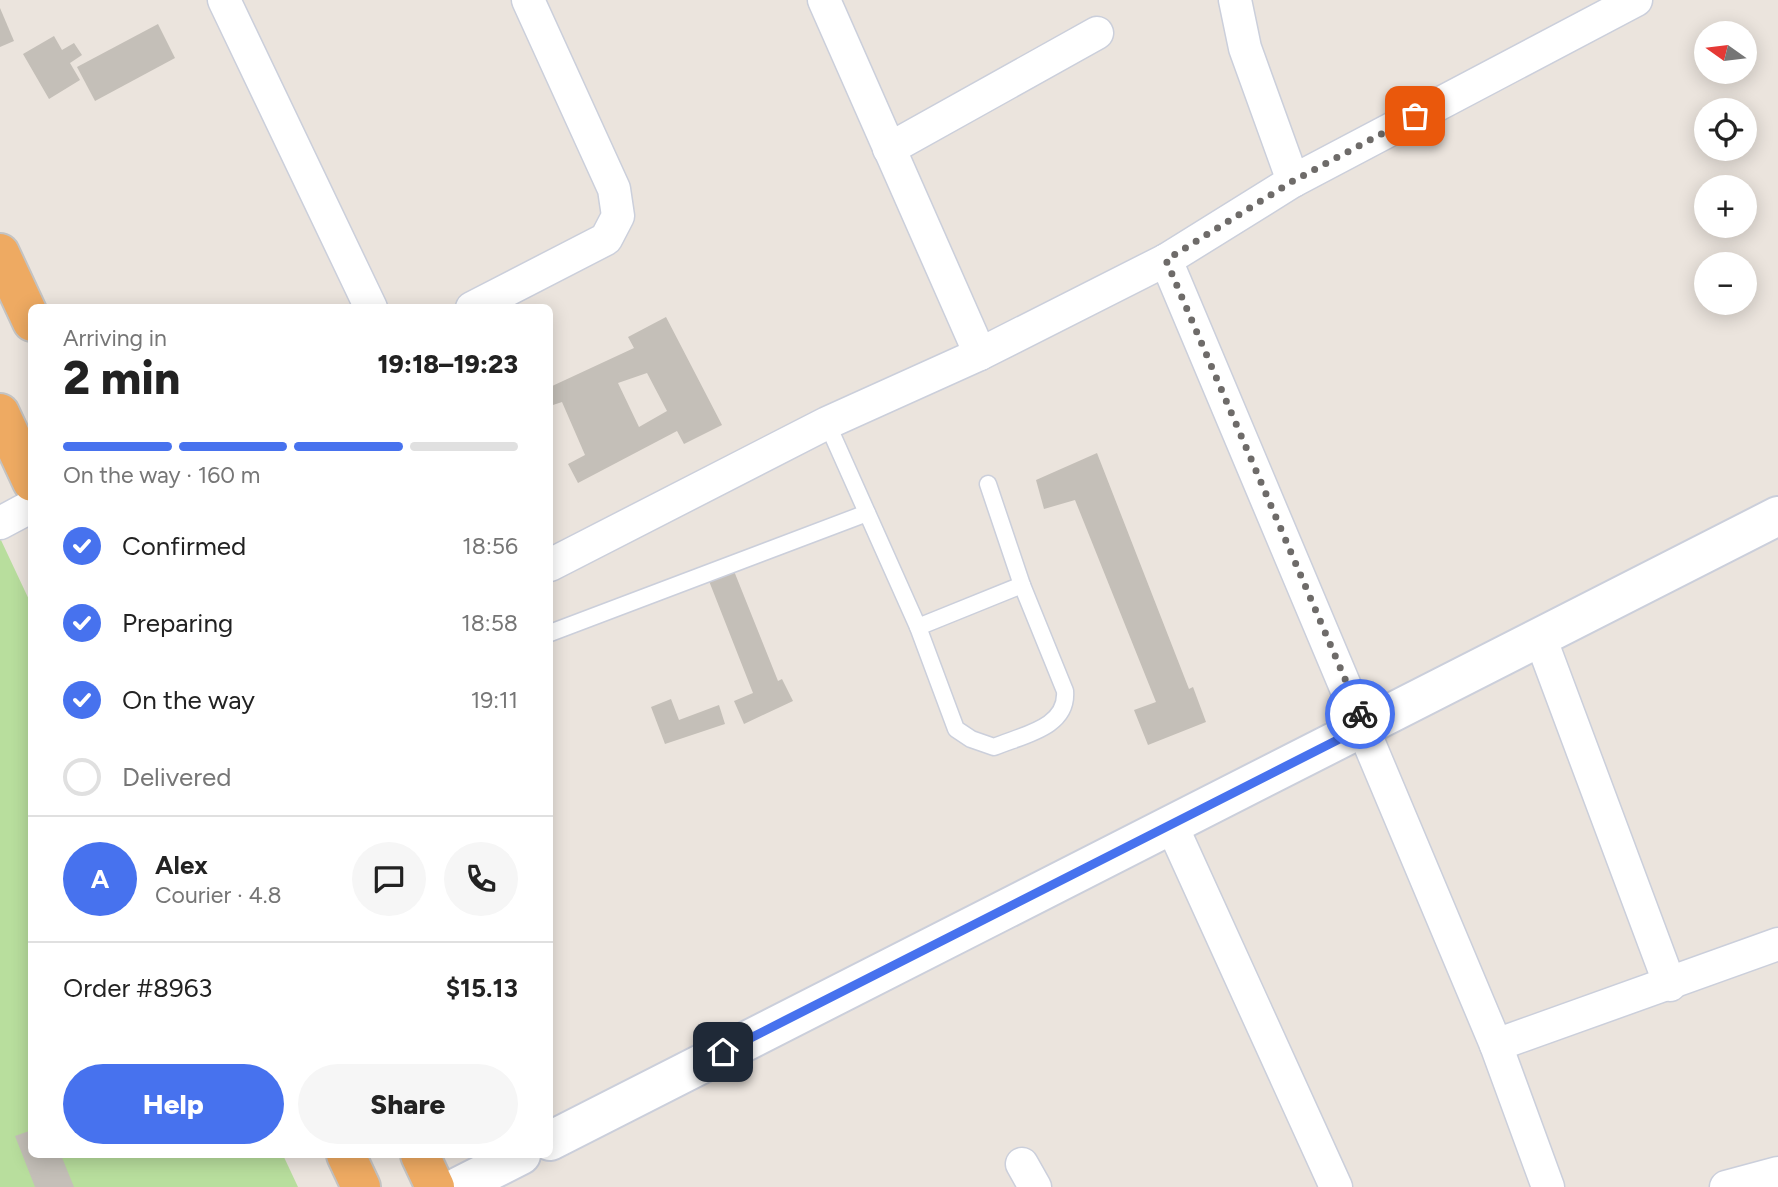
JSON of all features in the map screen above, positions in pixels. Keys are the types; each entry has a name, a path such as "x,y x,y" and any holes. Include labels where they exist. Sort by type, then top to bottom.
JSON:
{"highway":[{"path":"0,253 28,313"},
{"path":"0,414 28,474"},
{"path":"347,1158 361,1187"},
{"path":"421,1158 435,1187"}],"street":[{"path":"225,0 369,304"},
{"path":"480,304 606,239 618,216 614,190 528,0"},
{"path":"824,0 980,354"},
{"path":"1235,0 1245,48 1293,181"},
{"path":"553,563 827,423 980,354 1166,260 1293,181 1636,0"},
{"path":"889,149 1097,33"},
{"path":"1166,260 1365,726 1496,1045 1548,1187"},
{"path":"0,523 28,508"},
{"path":"553,1139 1778,516"},
{"path":"1540,637 1670,985"},
{"path":"1171,824 1336,1187"},
{"path":"1496,1045 1670,985 1778,944"},
{"path":"458,1187 515,1158"},
{"path":"1727,1187 1778,1173"}],"lane":[{"path":"827,423 918,627 956,729 971,739 994,747 1057,720 1066,704 1065,691 1022,585 988,484"},
{"path":"553,632 867,513"},
{"path":"918,627 1022,585"}],"green space":[{"path":"0,538 28,598 28,1158 284,1158 298,1187 0,1187"}],"building":[{"path":"0,8 14,41 0,47"},
{"path":"158,24 175,58 95,101 77,67"},
{"path":"54,36 62,50 74,43 82,55 70,63 80,80 49,99 23,54"},
{"path":"666,317 722,425 684,444 677,431 578,483 568,464 585,455 562,402 553,405 553,386 634,348 628,337","holes":["647,373 667,411 639,427 618,383"]},
{"path":"1097,453 1189,689 1193,687 1206,722 1148,745 1134,710 1156,702 1075,500 1044,509 1036,480"},
{"path":"734,571 778,681 782,679 793,701 744,724 734,701 753,693 709,581"},
{"path":"671,699 679,720 719,705 725,724 665,744 651,707"},
{"path":"28,1131 28,1158 62,1158 74,1187 35,1187 15,1136"}],"way so far":[{"path":"1360,714 1166,260 1293,181 1415,116"}],"route":[{"path":"723,1052 1365,726 1360,714"}]}
